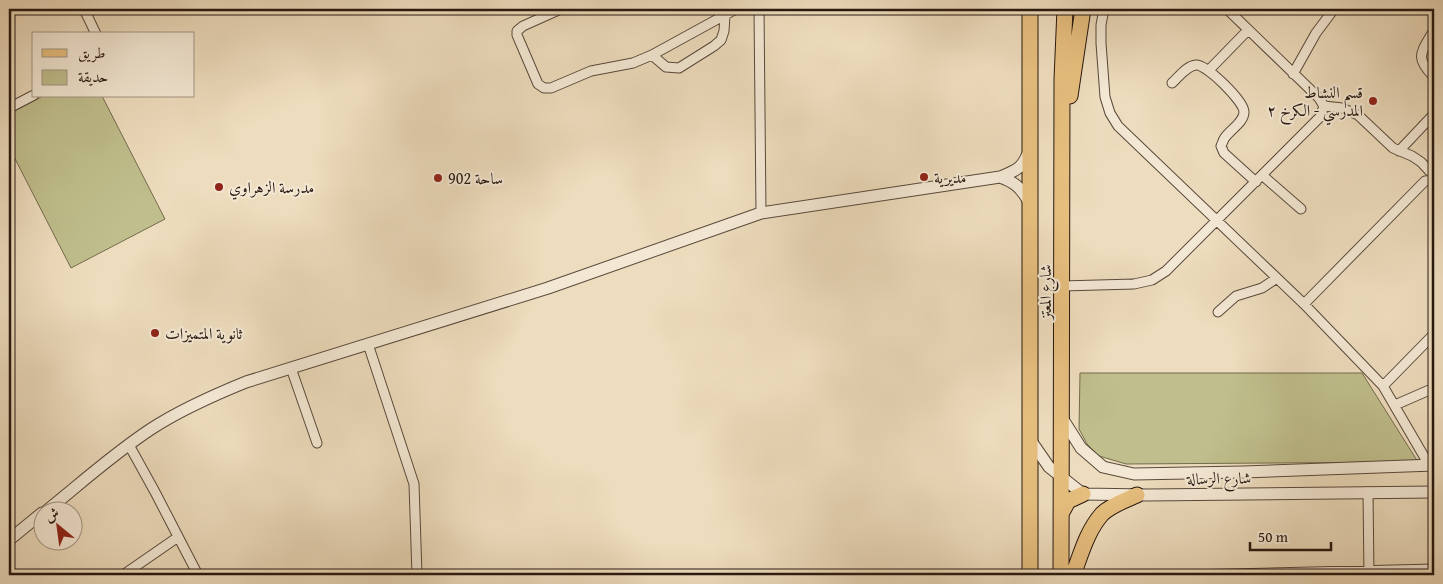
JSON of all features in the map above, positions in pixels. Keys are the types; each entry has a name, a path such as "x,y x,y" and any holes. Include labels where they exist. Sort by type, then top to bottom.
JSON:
{"main road":[{"name":"شارع المعتز","path":"1030,9 1030,575"},
{"name":"شارع المعتز","path":"1061,575 1062,79 1065,9"},
{"path":"1062,146 1083,9"},
{"path":"1061,514 1068,501 1083,494"},
{"path":"1073,575 1090,530 1103,513 1120,502 1137,495"}],"street":[{"path":"84,9 95,32"},
{"path":"561,9 523,26 517,35 538,84 544,88 551,88 591,71 632,63 652,55 736,9"},
{"path":"759,9 761,213"},
{"path":"1104,9 1100,25 1105,97 1110,114 1118,126 1304,304 1382,386 1432,465"},
{"path":"1227,9 1319,98 1324,106"},
{"path":"1293,74 1316,33 1334,9"},
{"path":"652,55 666,67 679,68 721,40 724,31 725,15"},
{"path":"1208,70 1248,30"},
{"path":"1434,30 1422,50 1421,59 1424,67 1434,77"},
{"path":"1172,83 1187,68 1202,65 1238,99 1244,111 1243,118 1224,138 1221,146 1224,153 1301,210"},
{"path":"9,108 32,96"},
{"path":"1062,286 1134,284 1152,280 1166,271 1320,117 1324,106"},
{"path":"1324,106 1342,108 1358,115 1393,148 1421,162 1434,176"},
{"path":"1399,151 1434,114"},
{"path":"57,502 152,429 204,400 246,382 548,288 761,213 1000,178 1024,164 1029,150"},
{"path":"1000,178 1009,180 1022,189 1029,202"},
{"path":"1304,304 1425,181 1434,180"},
{"path":"1218,312 1236,296 1262,288 1277,278"},
{"path":"1382,386 1434,334"},
{"path":"368,344 414,484 417,575"},
{"path":"291,368 317,442"},
{"path":"1394,405 1434,388"},
{"name":"شارع الرسالة","path":"1062,418 1081,448 1102,467 1134,474 1259,472 1432,465"},
{"path":"1029,438 1049,467 1083,494"},
{"path":"129,445 156,492 198,575"},
{"path":"1259,472 1259,493"},
{"path":"1368,492 1368,573"},
{"name":"شارع الرسالة","path":"1083,494 1434,492"},
{"path":"9,540 32,522"},
{"path":"123,575 178,537"},
{"path":"1188,575 1368,573 1434,569"}],"green space":[{"path":"39,98 103,98 165,219 71,268 9,147 9,114"},
{"path":"1080,373 1362,373 1418,462 1126,464 1099,456 1087,444 1079,429"}],"place":[{"name":"قسم النشاط المدرسي - الكرخ ٢","path":"1373,101"},
{"name":"مديرية","path":"924,177"},
{"name":"ساحة 902","path":"438,178"},
{"name":"مدرسة الزهراوي","path":"219,187"},
{"name":"ثانوية المتميزات","path":"155,333"}]}
